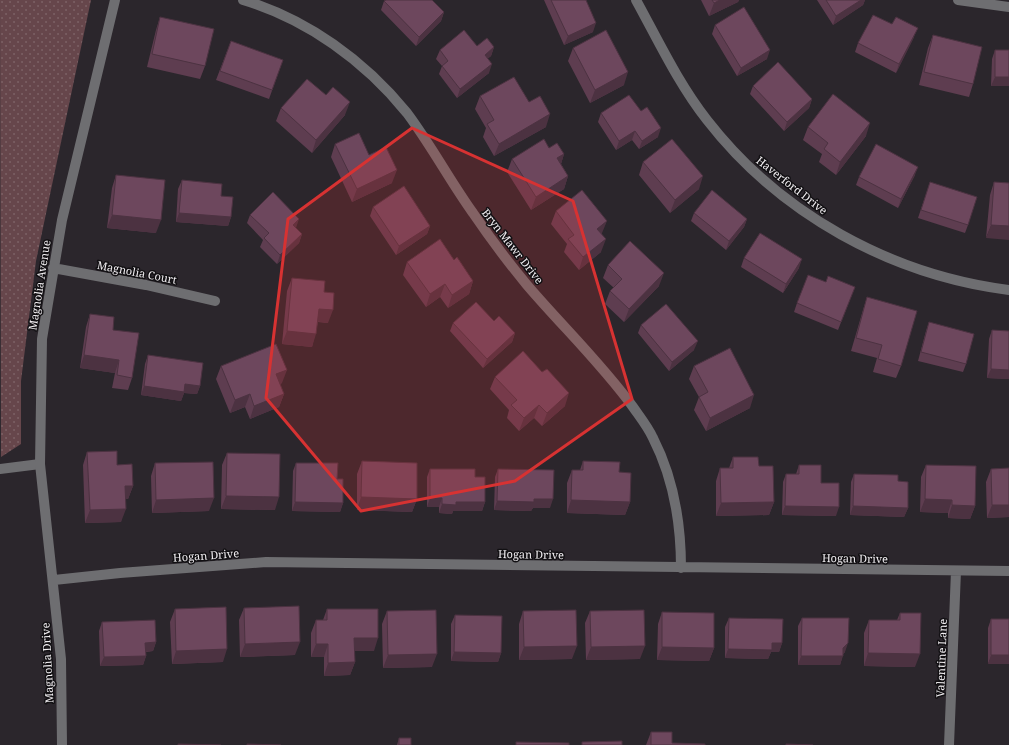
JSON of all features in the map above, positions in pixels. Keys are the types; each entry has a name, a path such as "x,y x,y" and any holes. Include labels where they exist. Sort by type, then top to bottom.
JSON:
{"street":[{"name":"Magnolia Avenue","path":"54,580 40,464 42,339 62,220 115,0"},
{"name":"Bryn Mawr Drive","path":"243,0 284,16 318,34 350,56 380,84 407,113 472,213 502,253 528,285 622,392 653,436 671,479 679,516 681,568"},
{"name":"Haverford Drive","path":"636,0 672,66 706,119 751,169 804,212 836,233 869,250 912,268 950,279 1009,290"},
{"path":"958,0 1009,7"},
{"name":"Magnolia Court","path":"53,268 146,284 215,301"},
{"path":"0,469 40,464"},
{"name":"Hogan Drive","path":"54,580 120,573 266,562 1009,571"},
{"name":"Valentine Lane","path":"949,745 956,571"},
{"name":"Magnolia Drive","path":"54,580 61,659 62,745"}],"highlighted area":[{"path":"412,128 573,201 632,399 515,481 361,511 266,398 288,219"}],"shaded area":[{"path":"0,0 91,0 36,261 21,381 21,444 1,457"}],"building":[{"path":"432,0 444,12 419,37 384,1"},
{"path":"551,0 586,0 596,23 568,36"},
{"path":"712,0 720,0 714,3"},
{"path":"826,0 861,0 836,16"},
{"path":"744,7 770,50 741,68 715,25"},
{"path":"873,15 892,24 896,17 918,28 899,64 858,43"},
{"path":"160,17 214,29 205,66 152,54"},
{"path":"464,30 477,46 487,38 494,47 485,55 492,64 460,89 442,66 448,61 440,50"},
{"path":"606,30 628,72 595,90 573,48"},
{"path":"933,35 982,47 973,84 924,72"},
{"path":"231,41 283,60 272,90 220,71"},
{"path":"995,50 1009,50 1009,77 995,77"},
{"path":"778,62 812,99 787,122 753,86"},
{"path":"514,77 529,102 540,96 550,114 499,144 487,124 494,120 480,96"},
{"path":"307,79 326,95 333,87 350,102 316,140 281,108"},
{"path":"833,94 870,123 840,162 824,149 828,143 808,127"},
{"path":"629,95 641,111 647,107 661,128 642,141 635,131 619,141 601,113"},
{"path":"359,133 369,155 386,147 397,170 357,189 335,144"},
{"path":"544,139 549,148 557,143 564,154 557,158 568,176 536,197 512,159"},
{"path":"672,139 703,176 675,200 643,162"},
{"path":"876,144 918,167 901,199 859,177"},
{"path":"116,175 165,180 161,220 112,215"},
{"path":"182,180 222,184 221,196 233,197 231,217 179,213"},
{"path":"930,182 977,197 968,225 921,210"},
{"path":"994,182 1009,183 1009,226 991,225"},
{"path":"404,186 430,226 399,246 373,207"},
{"path":"582,190 607,221 597,229 606,239 583,257 568,239 574,235 556,211"},
{"path":"712,190 747,219 729,241 694,213"},
{"path":"273,192 299,219 293,225 302,234 280,255 264,238 269,233 250,215"},
{"path":"760,233 802,259 786,284 744,258"},
{"path":"440,239 454,260 457,257 473,281 452,295 445,284 430,294 407,262"},
{"path":"630,241 664,273 629,309 610,291 622,279 608,265"},
{"path":"808,275 826,282 828,276 855,287 841,322 797,303"},
{"path":"292,278 325,281 324,292 334,293 333,310 319,309 316,334 287,331"},
{"path":"867,297 917,311 901,366 878,359 882,345 856,338"},
{"path":"476,302 494,321 499,316 515,333 487,359 453,323"},
{"path":"666,304 698,341 672,362 641,325"},
{"path":"90,314 114,317 113,330 139,333 132,378 117,375 119,360 84,355"},
{"path":"929,322 974,334 966,364 921,352"},
{"path":"992,330 1009,331 1009,370 991,369"},
{"path":"276,344 287,370 276,374 284,394 254,406 250,394 235,400 221,366"},
{"path":"730,348 754,395 710,418 699,397 708,392 694,366"},
{"path":"523,351 542,372 547,369 569,393 547,413 539,405 524,418 511,405 517,400 495,377"},
{"path":"148,355 203,363 200,386 185,384 184,392 144,386"},
{"path":"117,451 117,465 132,464 133,486 125,486 126,509 90,510 87,452"},
{"path":"227,453 280,454 279,497 226,496"},
{"path":"733,457 758,457 759,466 773,466 774,502 721,503 720,468 733,468"},
{"path":"362,461 417,463 417,499 361,497"},
{"path":"583,461 620,462 619,472 631,473 630,502 571,500 572,470 583,470"},
{"path":"213,462 214,498 156,500 155,463"},
{"path":"296,463 338,463 337,479 343,479 343,503 295,502"},
{"path":"799,465 821,465 821,483 839,483 839,507 785,506 786,474 799,474"},
{"path":"926,465 976,466 975,506 952,505 952,500 925,499"},
{"path":"1009,468 1009,505 992,505 991,469"},
{"path":"430,469 475,469 475,477 485,477 485,502 456,502 456,505 442,504 442,498 430,498"},
{"path":"498,469 554,470 553,499 534,499 534,502 497,501"},
{"path":"854,474 898,475 898,481 908,482 908,508 853,506"},
{"path":"299,606 300,642 245,644 244,608"},
{"path":"226,607 227,649 176,651 175,609"},
{"path":"327,609 378,609 378,638 354,638 355,662 328,663 328,644 316,644 316,620 327,620"},
{"path":"436,610 437,654 388,655 387,611"},
{"path":"576,610 577,646 524,647 523,611"},
{"path":"644,610 645,646 591,647 590,611"},
{"path":"662,612 714,613 714,648 662,647"},
{"path":"900,613 921,613 920,654 868,653 869,620 900,620"},
{"path":"455,615 502,616 501,653 454,652"},
{"path":"729,618 783,619 782,643 772,643 772,650 728,649"},
{"path":"802,618 849,618 848,643 843,648 843,656 801,656"},
{"path":"991,619 1009,619 1009,655 991,655"},
{"path":"155,620 156,642 145,643 146,656 104,657 102,622"},
{"path":"651,732 672,732 672,743 705,745 651,745"},
{"path":"399,738 411,738 411,745 399,745"},
{"path":"622,741 622,745 582,745 582,742"},
{"path":"516,742 569,743 569,745 516,745"},
{"path":"178,744 221,745 178,745"},
{"path":"247,744 281,745 247,745"},
{"path":"786,744 813,745 786,745"}]}
